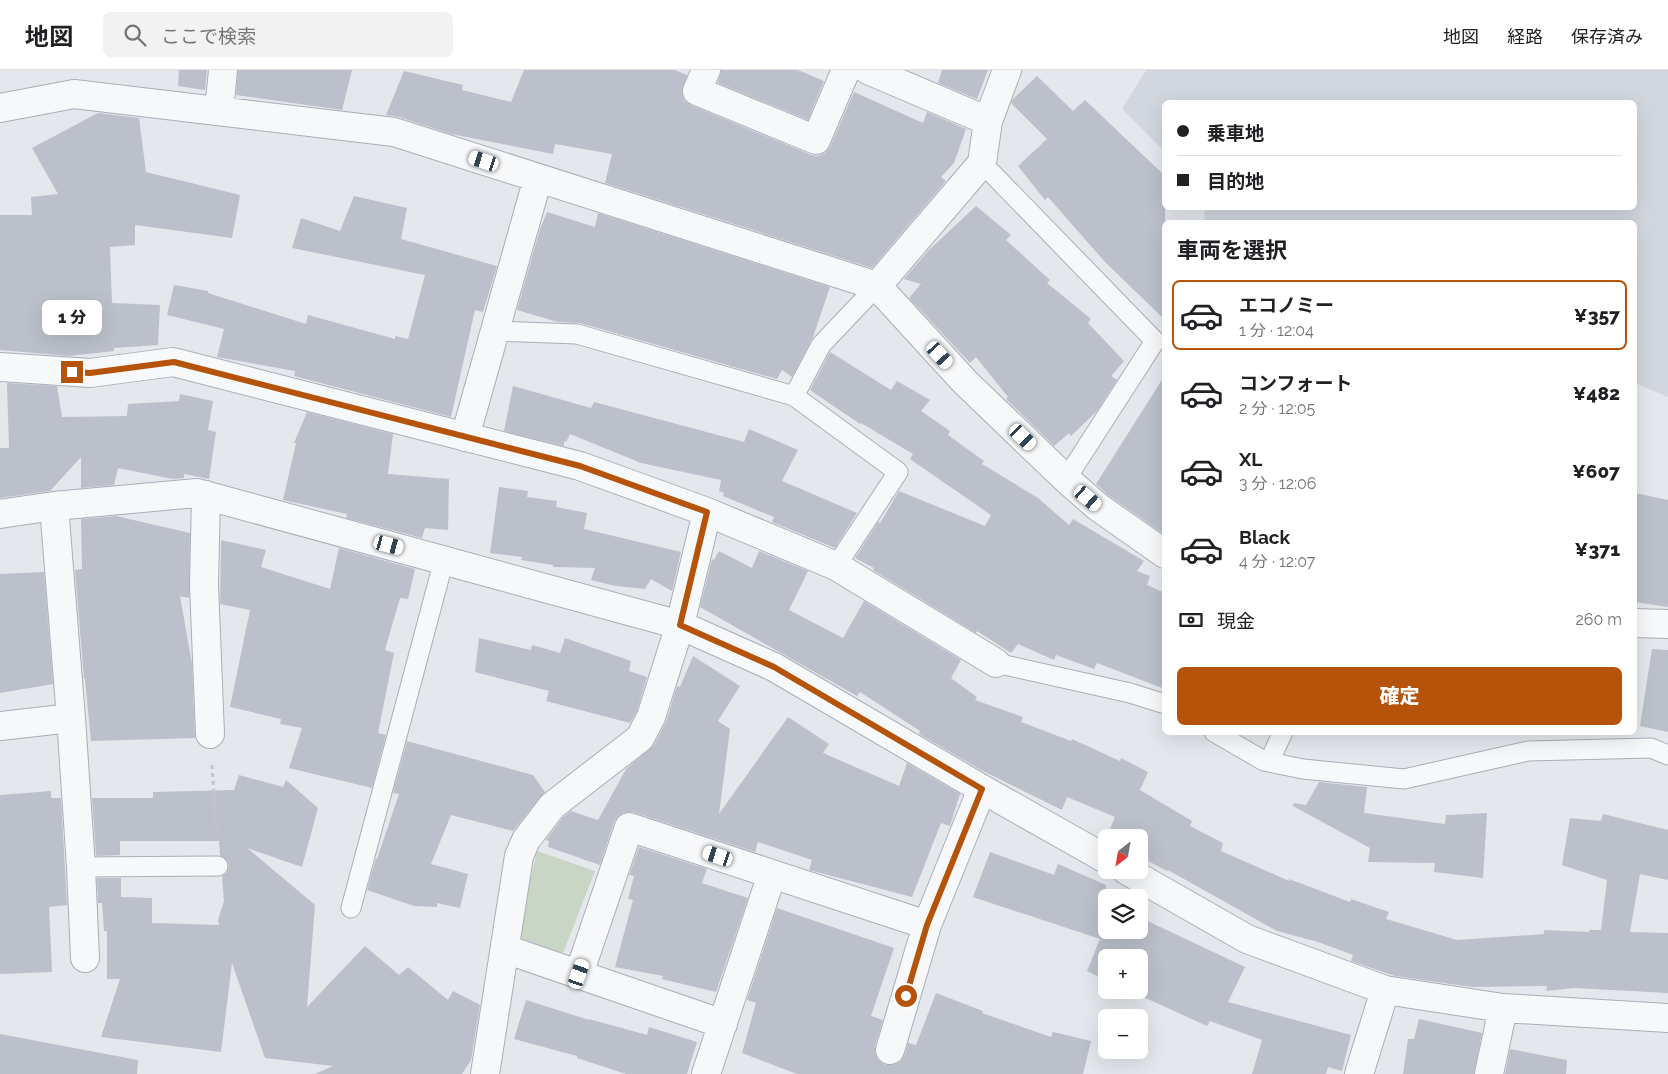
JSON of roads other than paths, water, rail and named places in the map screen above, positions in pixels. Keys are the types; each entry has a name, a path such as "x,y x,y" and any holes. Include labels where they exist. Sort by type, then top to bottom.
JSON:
{"street":[{"path":"219,111 223,70"},
{"path":"706,70 697,91 816,140 846,70"},
{"path":"868,70 988,121"},
{"path":"877,286 982,163 988,121 1007,70"},
{"path":"0,108 74,94 394,132 877,286 965,382 1066,479 1098,507 1162,552"},
{"path":"465,437 538,178"},
{"path":"0,367 90,373 174,362 580,466 707,512 836,566 996,663"},
{"path":"0,514 54,506 197,492 680,625 774,667 1098,854"},
{"path":"206,495 204,585 210,734"},
{"path":"54,506 71,718 85,958"},
{"path":"485,1074 519,856 526,840 552,806 640,738 651,717 680,625 707,512"},
{"path":"1637,623 1668,624"},
{"path":"0,726 71,718"},
{"path":"890,1050 927,925 982,789"},
{"path":"579,974 629,827 927,925"},
{"path":"706,1074 772,874"},
{"path":"1142,879 1247,938 1385,990 1503,1008 1668,1018"},
{"path":"505,949 722,1024"},
{"path":"1359,1074 1385,990"},
{"path":"1489,1074 1503,1008"}],"lane":[{"path":"982,163 1156,341 1066,479"},
{"path":"794,396 822,345 877,286"},
{"path":"495,331 576,334 794,396 898,472 836,566"},
{"path":"351,908 444,560"},
{"path":"996,663 1130,693 1162,703"},
{"path":"1219,735 1264,762 1303,769 1404,779 1528,751 1651,748 1668,755"},
{"path":"1269,762 1281,735"},
{"path":"81,867 218,866"}]}
